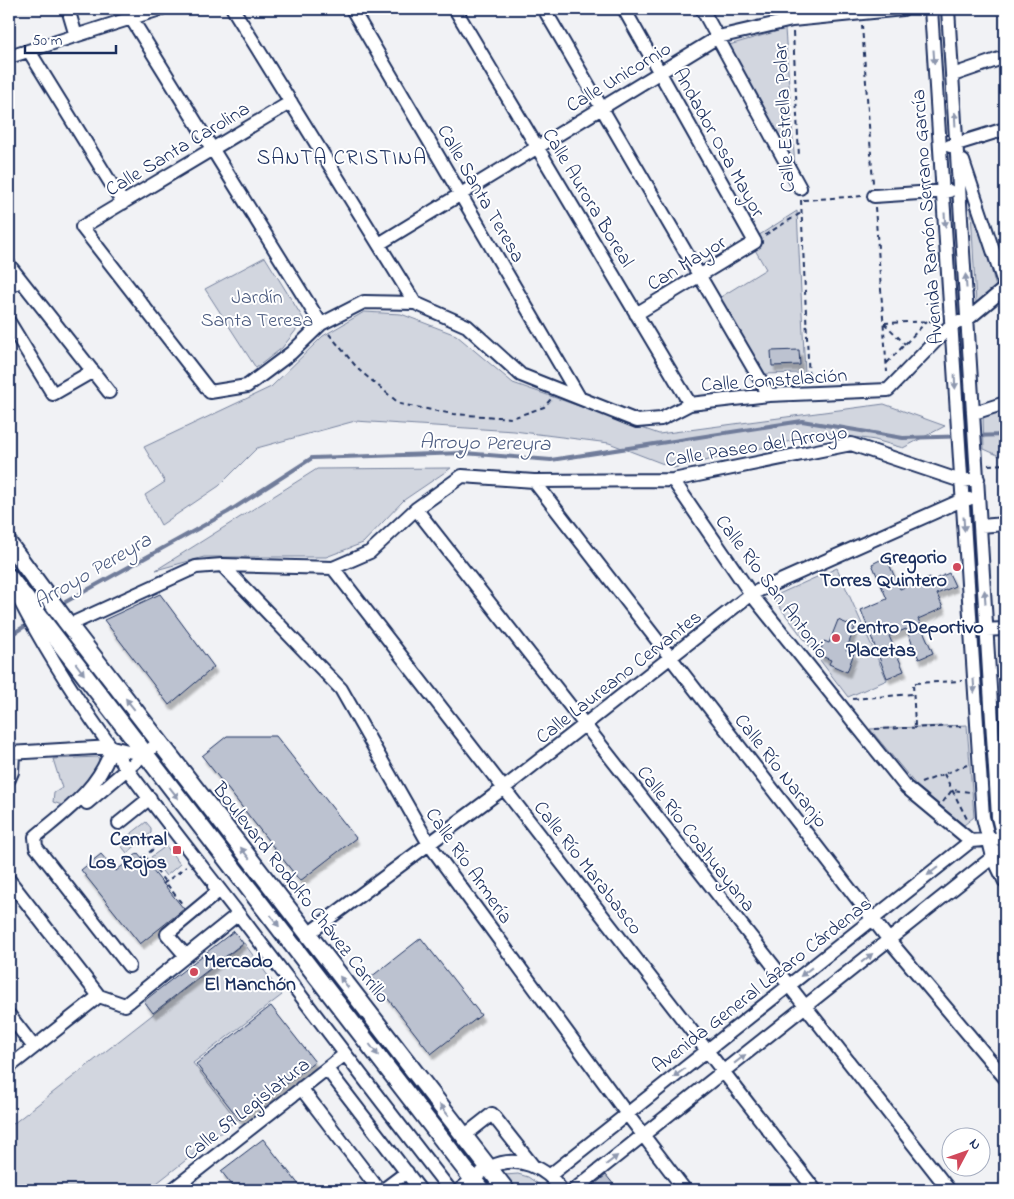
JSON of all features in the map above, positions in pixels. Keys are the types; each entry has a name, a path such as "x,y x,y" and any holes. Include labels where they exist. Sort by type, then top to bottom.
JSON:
{"main road":[{"name":"Boulevard Rodolfo Chávez Carrillo","path":"9,544 159,742 506,1190"},
{"name":"Boulevard Rodolfo Chávez Carrillo","path":"9,578 44,634 144,755 267,910 477,1185"}],"street":[{"path":"68,9 76,36"},
{"path":"9,57 160,9"},
{"path":"233,9 415,303"},
{"name":"Calle Santa Teresa","path":"352,9 579,397"},
{"name":"Calle Aurora Boreal","path":"455,9 690,404"},
{"path":"544,9 769,395"},
{"name":"Andador Osa Mayor","path":"624,9 754,242"},
{"path":"702,9 800,194"},
{"name":"Calle Unicornio","path":"379,244 718,37 792,14 903,9"},
{"name":"Avenida Ramón Serrano García","path":"931,9 982,817 993,857 1005,882"},
{"name":"Avenida Ramón Serrano García","path":"948,9 998,817 1004,840"},
{"path":"131,18 321,324"},
{"path":"29,51 123,203"},
{"path":"953,75 1005,57"},
{"name":"Calle Santa Carolina","path":"210,392 82,227 291,102"},
{"path":"940,149 1005,129"},
{"path":"957,144 1005,287"},
{"path":"874,196 960,190"},
{"name":"Can Mayor","path":"636,314 754,242"},
{"path":"9,265 109,392"},
{"path":"9,287 21,280"},
{"name":"Calle Constelación","path":"210,392 247,386 291,353 321,324 364,302 415,303 467,326 521,375 637,421 661,419 690,404 769,395 888,390 951,323 968,319 1005,287"},
{"path":"9,322 53,394 93,371"},
{"path":"974,415 1005,404"},
{"name":"Calle Paseo del Arroyo","path":"67,622 196,567 222,565 333,568 370,552 416,509 462,476 534,481 673,480 851,444 961,481 978,479"},
{"name":"Calle Río San Antonio","path":"673,480 751,594 906,786 971,841"},
{"name":"Calle Río Naranjo","path":"534,481 889,940 1005,1078"},
{"name":"Calle Laureano Cervantes","path":"308,934 504,788 751,594 962,500 979,499"},
{"name":"Calle Río Coahuayana","path":"416,509 949,1190"},
{"path":"981,526 1005,524"},
{"name":"Calle Río Armería","path":"222,565 342,689 429,844 643,1136 685,1190"},
{"name":"Calle Río Marabasco","path":"333,568 815,1190"},
{"path":"971,631 1005,629"},
{"path":"44,634 112,747 147,800 220,890 233,918 450,1190"},
{"path":"36,847 159,742"},
{"path":"112,747 108,762 90,791 35,836 36,847 129,966"},
{"path":"9,779 12,772 11,753 112,747 144,755"},
{"path":"119,823 147,800"},
{"path":"574,1190 993,857 1004,840 987,839 971,841"},
{"name":"Avenida General Lázaro Cárdenas","path":"549,1176 971,841"},
{"path":"9,880 99,996 125,1005 233,918"},
{"path":"186,956 168,934 220,890"},
{"path":"9,1066 99,996"},
{"path":"9,1015 34,1047"},
{"name":"Calle 59 Legislatura","path":"172,1190 344,1055"},
{"path":"326,1069 420,1190"},
{"path":"302,1088 381,1190 407,1172"},
{"path":"464,1136 492,1114 533,1166 549,1176 561,1190"},
{"path":"459,1190 477,1185 488,1168 509,1162 533,1166"}],"path":[{"name":"Calle Estrella Polar","path":"792,14 799,158"},
{"name":"Calle Estrella Polar","path":"800,194 810,394"},
{"path":"800,194 874,196"},
{"path":"754,242 801,213"},
{"path":"886,364 927,322"},
{"path":"905,344 884,323 951,323"},
{"path":"321,324 359,370 400,404 453,414 512,418 544,407 557,390"},
{"path":"977,466 1005,464"},
{"path":"915,727 913,683 965,681"},
{"path":"848,700 913,694"},
{"path":"870,729 967,726"},
{"path":"916,785 970,764"},
{"path":"944,774 968,821"},
{"path":"952,790 972,792"},
{"path":"941,805 952,790"},
{"path":"165,840 144,857 190,915"},
{"path":"164,884 186,867"}],"green space":[{"path":"785,29 795,167 729,45"},
{"path":"970,192 996,287 976,304"},
{"path":"797,211 805,373 763,374 719,298 766,269 750,241"},
{"name":"Jardín Santa Teresa","path":"265,257 304,320 282,348 256,368 205,289"},
{"path":"364,312 401,314 456,335 513,383 659,434 884,404 945,426 903,448 875,440 827,433 674,468 609,443 514,431 355,421 257,448 219,486 161,525 145,495 165,482 144,447 271,387 323,336"},
{"path":"1005,409 1005,456 1002,457 984,449 983,415"},
{"path":"451,468 404,500 363,543 326,557 204,557 156,570 317,469"},
{"name":"Centro Deportivo Placetas","path":"837,568 887,680 848,697 772,597"},
{"path":"967,725 974,817 964,825 916,785 870,729"},
{"path":"98,757 100,765 83,789 62,805 53,802 54,793 62,788 53,759"},
{"path":"146,822 151,828 151,833 127,853 119,843"},
{"path":"166,846 180,864 166,876 151,857"},
{"path":"244,943 282,995 193,1063 237,1120 148,1190 9,1190 9,1127"},
{"path":"518,1174 528,1177 547,1190 517,1190 505,1175"}],"building":[{"path":"799,350 800,365 772,366 771,351"},
{"path":"886,557 900,589 930,577 931,581 949,573 955,586 937,594 943,608 918,619 933,653 919,659 906,629 889,636 904,671 887,678 861,610 887,599 872,564"},
{"path":"160,594 214,667 169,705 104,620"},
{"path":"838,620 855,627 846,650 854,653 847,672 829,664 831,660 819,655 824,641 829,643"},
{"path":"227,736 276,736 356,838 300,881 202,756"},
{"path":"138,853 184,909 140,944 81,870 101,854 116,871"},
{"name":"Mercado El Manchón","path":"234,931 243,943 153,1013 144,1001"},
{"path":"421,938 481,1015 431,1054 371,977"},
{"path":"271,1006 315,1062 240,1120 196,1064"},
{"path":"263,1139 303,1190 236,1190 221,1171"},
{"path":"606,1175 618,1190 587,1190 590,1188"}],"waterway":[{"name":"Arroyo Pereyra","path":"60,605 228,512 312,458 464,453 551,460 802,421 903,438 1005,435"},
{"name":"Arroyo Pereyra","path":"9,636 30,623"}],"place":[{"name":"Gregorio Torres Quintero","path":"957,567"},
{"name":"Centro Deportivo Placetas","path":"836,638"},
{"name":"Central Los Rojos","path":"177,850"},
{"name":"Mercado El Manchón","path":"194,972"}],"district":[{"name":"SANTA CRISTINA","path":"342,157"}]}
